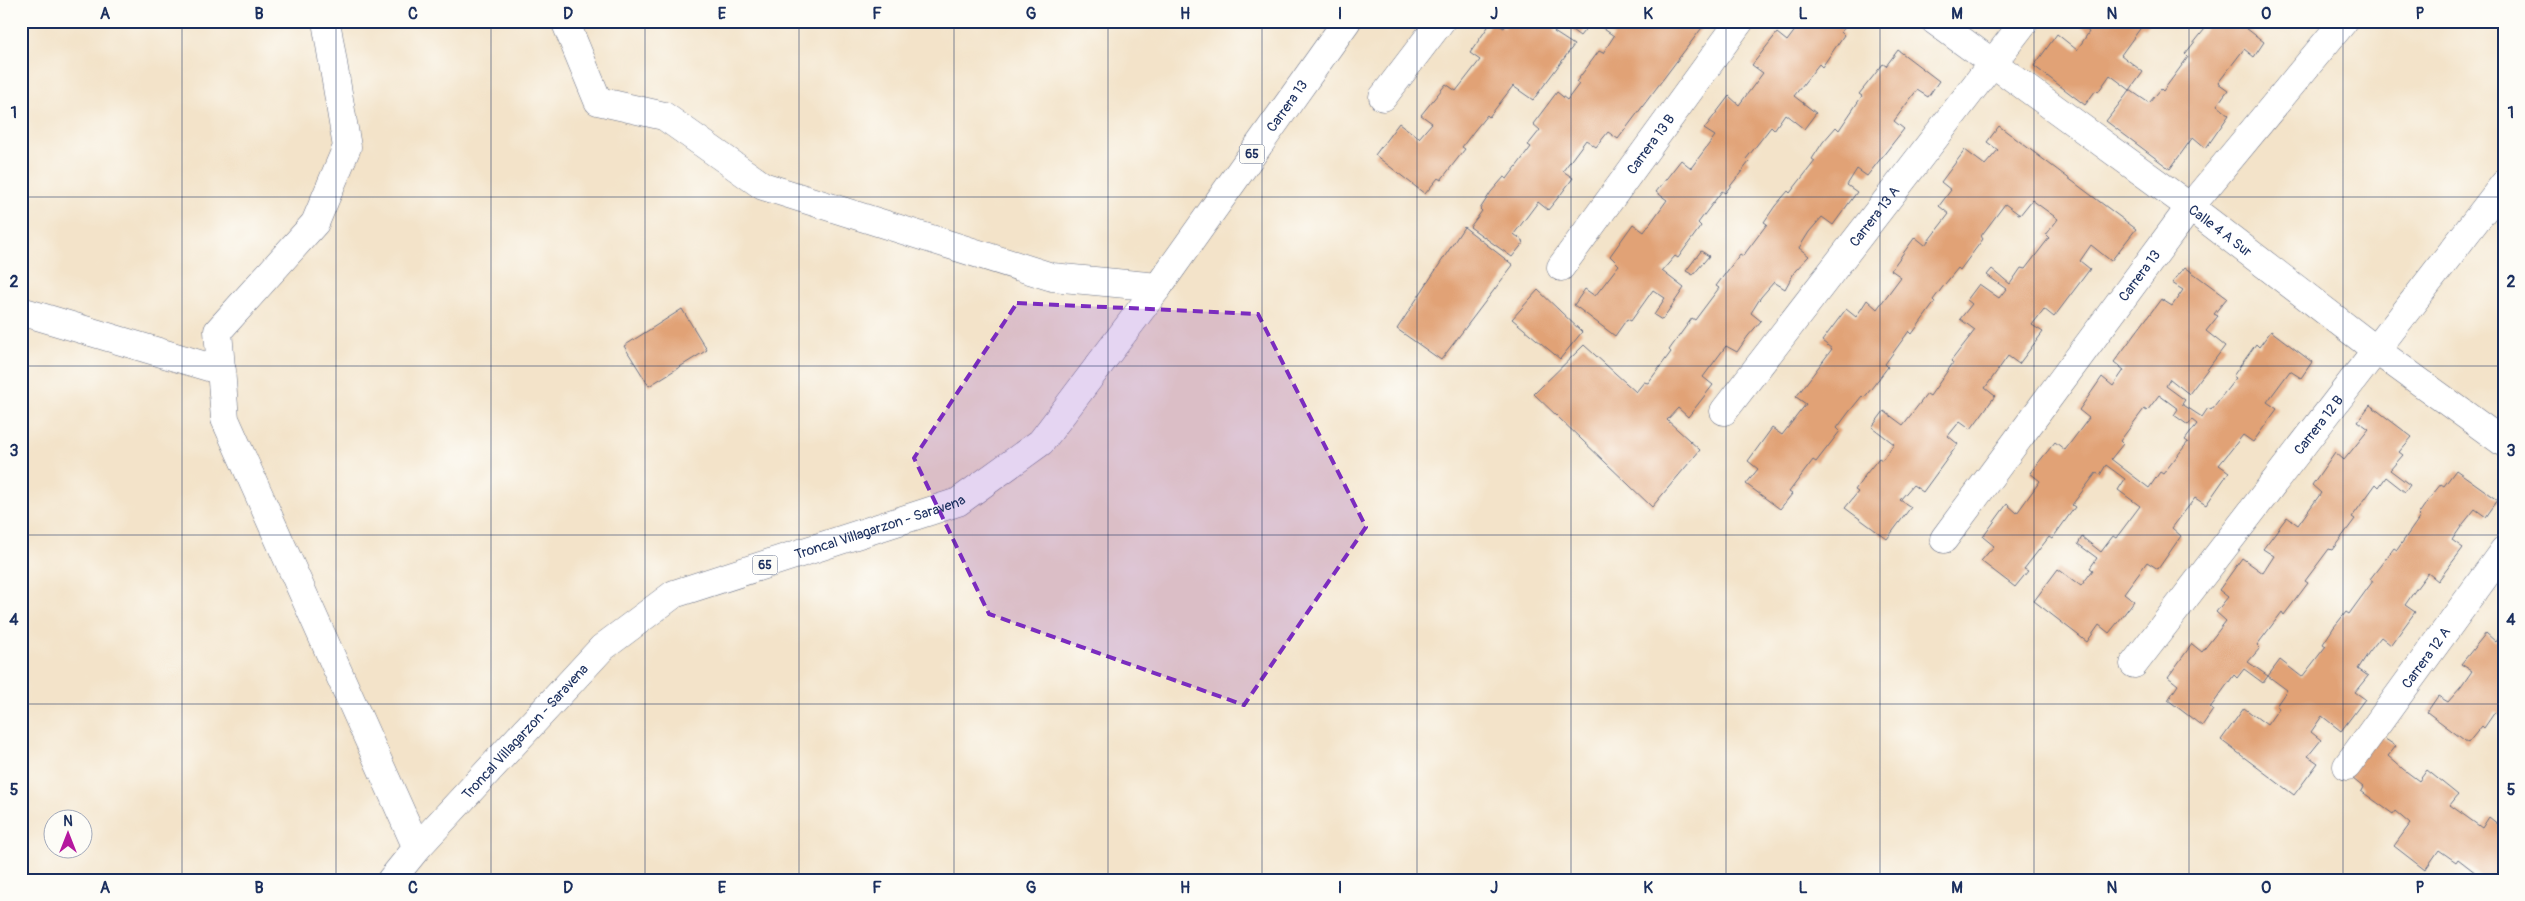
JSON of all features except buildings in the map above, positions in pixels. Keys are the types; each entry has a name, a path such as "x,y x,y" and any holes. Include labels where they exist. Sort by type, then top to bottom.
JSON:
{"street":[{"path":"326,21 348,147 315,223 218,332 225,419 417,848"},
{"path":"565,21 598,101 664,116 763,186 1052,277 1158,287"},
{"name":"Carrera 13","path":"1158,287 1347,21"},
{"path":"1383,97 1440,21"},
{"name":"Carrera 13 B","path":"1561,267 1740,21"},
{"name":"Calle 4 A Sur","path":"1935,21 2190,206 2376,350 2504,443"},
{"name":"Carrera 13 A","path":"1724,411 2025,21"},
{"name":"Carrera 13","path":"1944,539 2190,206 2344,21"},
{"name":"Carrera 12 B","path":"2134,664 2504,184"},
{"name":"Troncal Villagarzon - Saravena","path":"391,880 417,848 602,648 674,594 958,502 1041,442 1158,287"},
{"path":"21,310 222,371"},
{"name":"Carrera 12 A","path":"2347,766 2504,550"}],"highlighted area":[{"path":"1017,303 1258,314 1366,527 1244,705 989,614 914,458"}]}
